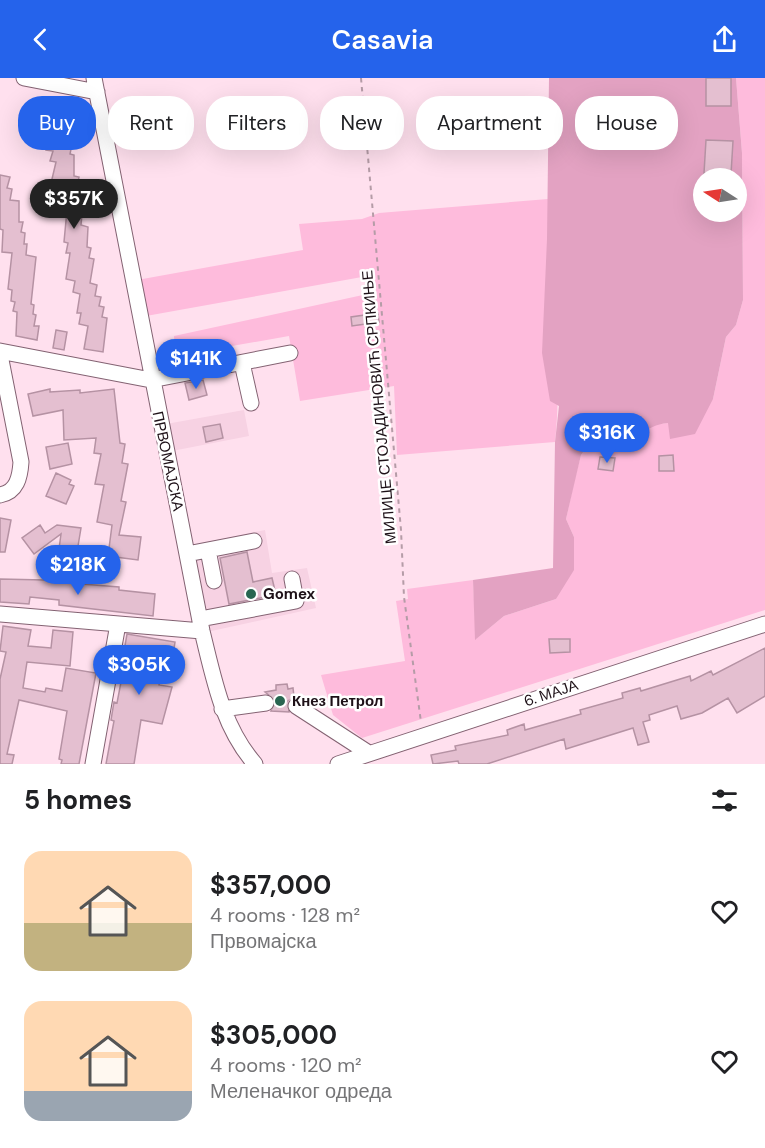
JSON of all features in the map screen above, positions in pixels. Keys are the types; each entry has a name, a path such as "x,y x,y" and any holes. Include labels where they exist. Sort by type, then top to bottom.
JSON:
{"street":[{"path":"24,78 95,85"},
{"name":"ПРВОМАЈСКА","path":"95,85 151,380 201,625 222,709 242,749 255,764"},
{"path":"0,495 14,489 19,479 21,462 0,353 151,380 290,353"},
{"path":"242,363 251,403"},
{"path":"187,554 254,541"},
{"path":"208,550 214,581"},
{"path":"0,614 118,624 201,625 296,601 292,579"},
{"path":"93,764 118,624"},
{"name":"6. МАЈА","path":"338,764 367,752 765,624"},
{"path":"222,709 266,703"},
{"path":"296,706 367,752"}],"path":[{"name":"МИЛИЦЕ СТОЈАДИНОВИЋ СРПКИЊЕ","path":"361,78 401,530 404,597 424,734"}],"shaded area":[{"path":"549,78 736,78 742,168 693,168 693,222 742,222 743,300 736,325 726,337 713,399 695,434 670,439 668,423 627,438 591,441 581,455 566,519 574,537 574,570 556,599 504,616 475,640 473,580 553,568 555,442 559,406 550,401 542,353 548,150 563,150 563,96 549,96"},
{"path":"736,78 765,78 765,610 362,738 333,715 321,675 405,661 396,601 408,599 407,589 473,580 476,639 504,616 556,599 574,537 566,519 574,482 581,455 591,441 619,440 639,434 655,424 668,423 713,399 726,337 736,325 743,300 742,222 747,222 747,168 742,168"},
{"path":"548,199 558,382 555,442 397,455 394,386 300,401 289,336 175,356 174,336 372,293 373,275 146,316 137,280 303,250 299,224 362,219 379,213"},
{"path":"244,410 249,436 172,451 166,424"},
{"path":"265,530 272,573 307,568 316,608 207,632 188,546"}],"building":[{"path":"706,78 731,78 731,106 706,106"},
{"path":"706,140 733,141 731,168 704,168"},
{"path":"46,150 71,150 70,154 74,155 74,176 79,177 74,201 83,203 81,225 88,227 87,247 91,248 89,258 94,259 90,283 97,285 95,296 101,297 99,306 104,307 102,317 107,318 103,352 84,349 88,326 79,324 81,313 77,313 80,294 73,292 75,281 66,279 70,253 66,253 68,243 64,242 67,210 63,210 65,200 48,196 56,162 50,161 53,151"},
{"path":"0,175 10,177 7,188 12,189 10,200 19,201 19,222 23,222 21,232 25,233 26,255 36,257 31,304 34,305 33,314 36,315 34,326 39,326 37,340 16,336 17,312 13,311 15,302 11,301 12,290 8,289 12,253 2,252"},
{"path":"378,313 379,322 352,326 351,317"},
{"path":"56,330 67,332 64,350 53,348"},
{"path":"203,380 207,395 189,400 185,383"},
{"path":"50,389 50,392 80,390 80,393 114,389 120,443 125,444 122,463 128,464 121,501 126,502 119,535 141,537 138,560 108,556 112,525 97,522 104,485 95,484 101,454 94,453 96,438 64,440 63,410 33,416 28,394"},
{"path":"220,424 223,438 206,442 203,427"},
{"path":"68,443 72,464 50,469 46,447"},
{"path":"673,455 674,471 659,471 659,456"},
{"path":"600,457 615,458 613,471 598,469"},
{"path":"56,473 71,480 69,484 74,486 66,504 46,496"},
{"path":"0,518 11,520 5,552 0,552"},
{"path":"40,525 45,533 57,525 81,528 77,552 59,549 61,534 34,554 22,538"},
{"path":"247,552 253,582 272,578 276,595 229,604 220,558"},
{"path":"44,577 58,578 57,582 119,587 119,590 155,594 153,616 59,605 59,600 30,597 29,604 0,602 0,579 44,580"},
{"path":"3,626 31,630 28,646 51,648 53,630 73,632 70,666 27,662 23,688 45,692 46,688 62,691 66,668 96,673 79,764 61,764 62,760 59,759 67,711 19,700 7,754 14,755 12,764 0,764 0,679 6,652 0,651"},
{"path":"127,634 175,642 172,661 164,660 159,685 172,687 162,724 141,720 134,764 106,764 114,721 111,720 114,702 117,703 122,677 134,680 138,660 123,657"},
{"path":"549,639 570,639 570,652 550,653"},
{"path":"765,648 765,696 737,713 728,698 702,713 681,719 677,706 649,715 650,720 643,722 649,742 638,745 633,728 566,749 564,739 487,764 459,764 458,761 433,764 431,755 456,750 455,746 508,735 507,730 524,724 525,730 581,714 580,710 623,698 622,693 640,688 641,691 690,676 691,681 711,671 713,675"},
{"path":"287,684 288,689 293,688 294,697 288,701 289,712 271,711 276,701 265,692 276,690 276,685"}],"tunnel":[{"path":"266,703 288,700 296,706"}],"place":[{"name":"Gomex","path":"251,594"},
{"name":"Кнез Петрол","path":"280,701"}]}
